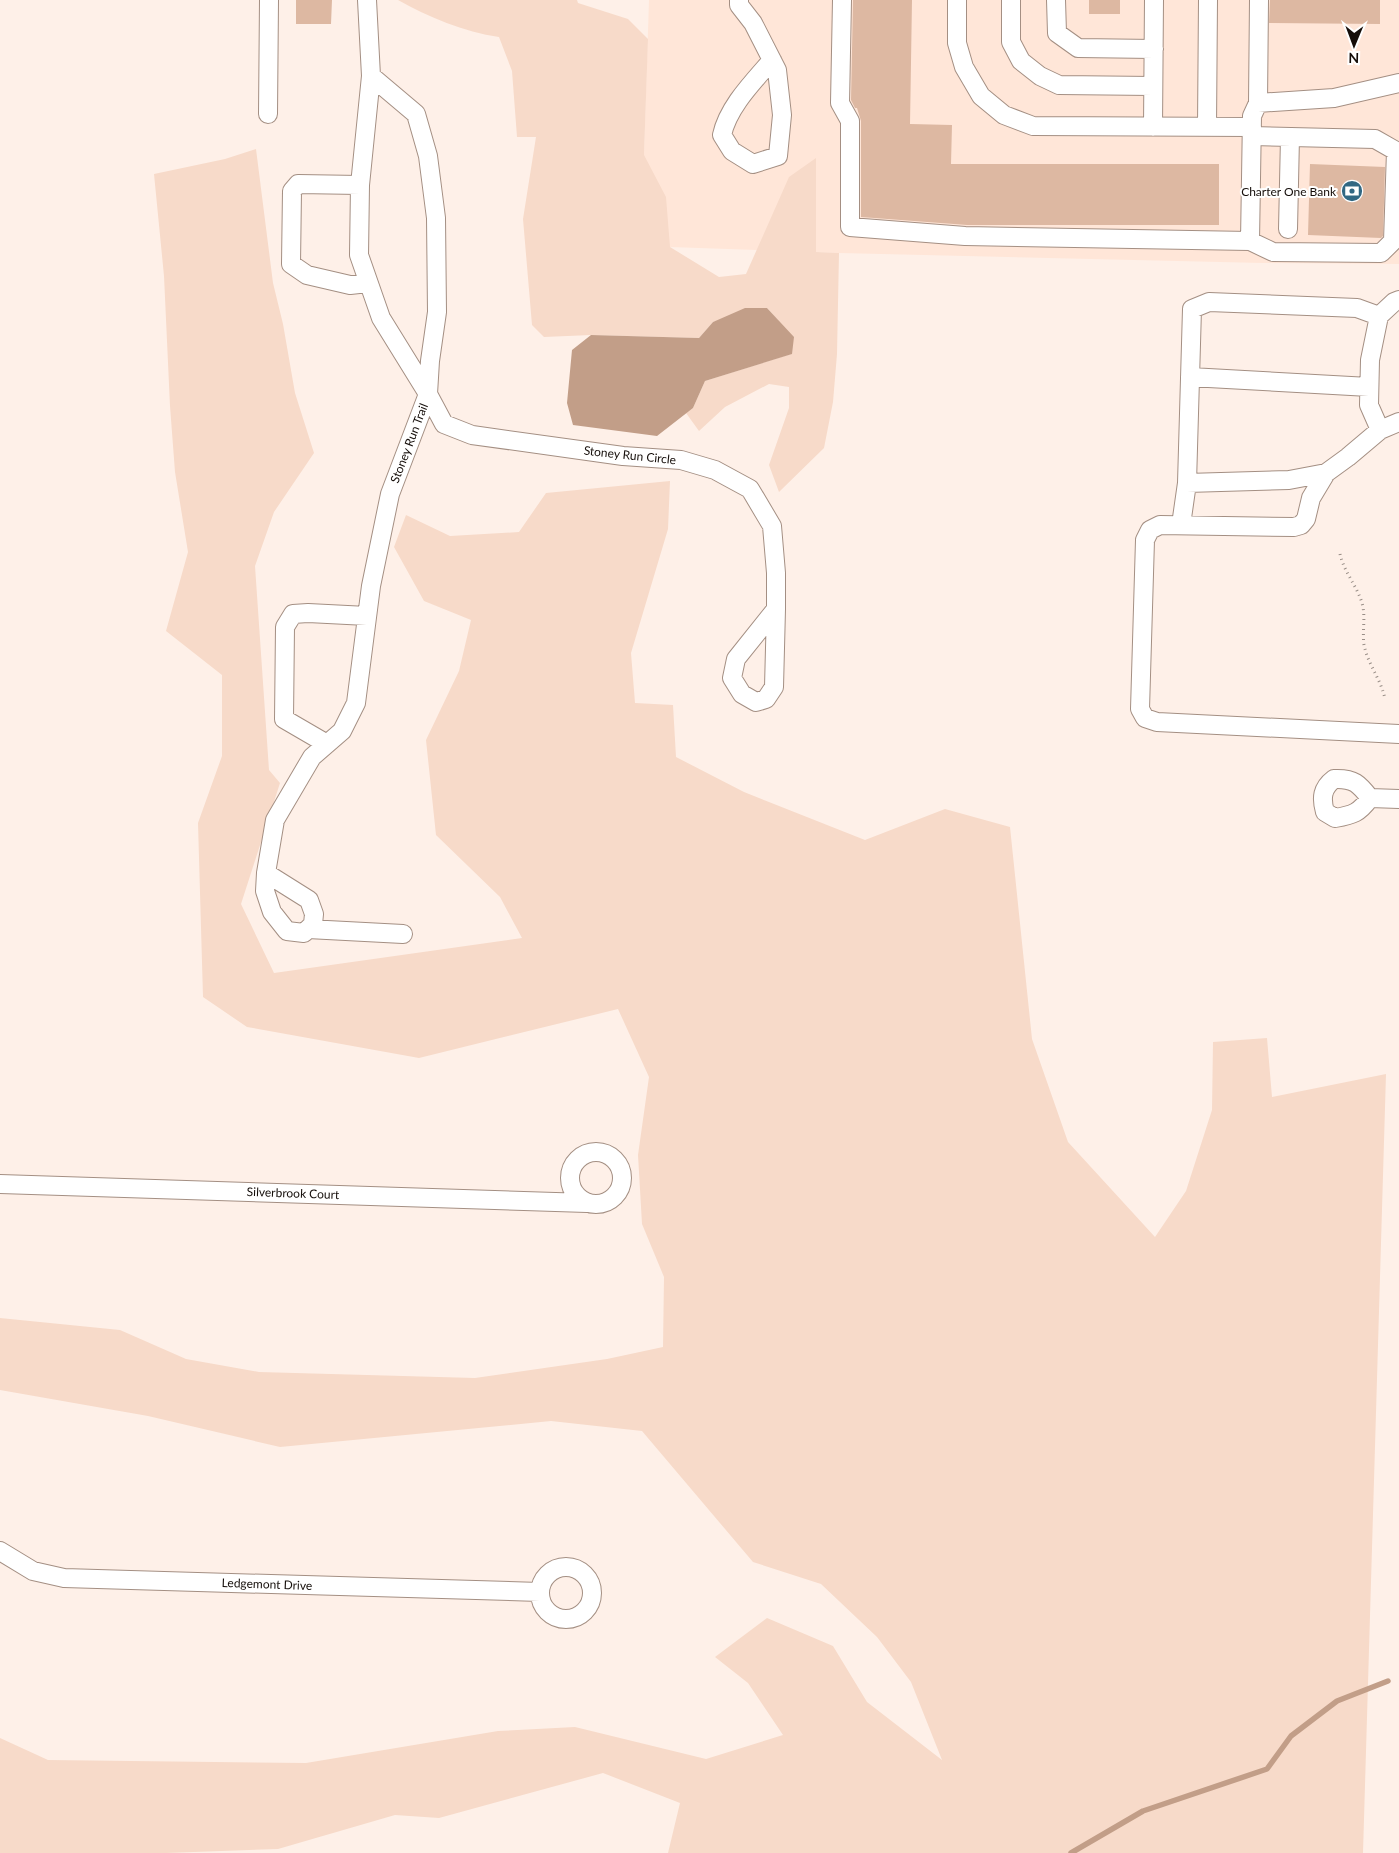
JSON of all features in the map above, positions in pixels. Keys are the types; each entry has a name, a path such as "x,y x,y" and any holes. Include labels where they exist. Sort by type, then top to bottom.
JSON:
{"street":[{"path":"268,114 269,0"},
{"name":"Stoney Run Trail","path":"308,929 304,933 286,931 272,912 265,892 266,873 275,820 312,757 342,731 356,703 371,586 390,494 428,394 381,318 359,255 360,185 371,76 367,0"},
{"path":"740,0 739,5 754,23 777,70 782,115 778,156 753,164 732,151 722,135 725,121 772,60"},
{"path":"842,0 840,103 850,121 850,227 965,236 1250,241 1273,252 1380,254 1393,241 1396,151 1375,139 1290,137 1207,127 1033,126 1004,116 981,96 964,67 958,44 957,0"},
{"path":"1011,0 1011,42 1021,61 1040,76 1060,85 1153,86"},
{"path":"1056,0 1057,33 1078,48 1154,49"},
{"path":"1153,127 1154,0"},
{"path":"1207,127 1208,0"},
{"path":"1250,241 1252,116 1258,103 1259,0"},
{"path":"371,76 416,114 428,156 436,218 437,303 428,394"},
{"path":"1258,103 1334,98 1399,84"},
{"path":"1288,228 1290,137"},
{"path":"360,185 298,184 292,191 291,264 307,275 350,285 368,283"},
{"path":"1380,430 1369,405 1370,360 1379,316 1394,302 1399,300"},
{"path":"1181,525 1186,483 1192,309 1209,302 1357,308 1379,316"},
{"path":"1190,377 1369,387"},
{"name":"Stoney Run Circle","path":"428,394 444,424 472,435 623,456 681,460 715,470 750,489 772,526 776,573 776,609 774,687 766,699 756,702 742,694 732,678 736,659 776,609"},
{"path":"1399,422 1380,430 1326,473 1311,498 1306,519 1301,525 1294,527 1160,525 1150,530 1145,540 1140,709 1145,718 1157,722 1399,734"},
{"path":"1186,483 1289,480 1326,473"},
{"path":"327,744 284,719 285,627 292,614 367,616"},
{"path":"1370,798 1399,799"},
{"path":"266,873 309,900 314,914 313,924 308,929"},
{"path":"308,929 403,934"},
{"name":"Silverbrook Court","path":"0,1184 587,1202"},
{"name":"Ledgemont Drive","path":"0,1551 33,1571 64,1578 540,1592"}],"path":[{"path":"1340,554 1342,565 1359,594 1364,615 1364,643 1370,663 1382,685 1385,699"}],"shaded area":[{"path":"398,0 577,0 578,3 628,19 648,39 644,155 666,197 670,247 719,277 746,274 789,177 816,158 816,252 839,253 837,354 833,402 824,448 779,492 769,465 789,408 789,387 769,384 725,407 699,431 686,413 693,408 705,381 791,354 778,320 767,308 713,322 699,338 591,335 544,337 532,325 523,219 536,137 517,137 512,71 499,37 473,32 447,23"},
{"path":"649,0 1399,0 1399,264 1263,263 839,253 641,246"},
{"path":"256,149 273,283 283,324 295,393 314,453 274,512 255,566 269,770 280,783 241,904 274,973 522,938 500,897 436,835 426,740 459,671 471,620 424,601 394,547 406,515 450,536 519,532 546,493 670,481 668,529 631,653 635,703 673,705 676,757 744,792 865,840 945,809 1010,827 1032,1039 1068,1142 1155,1237 1186,1191 1212,1110 1213,1042 1267,1038 1272,1097 1386,1074 1363,1853 668,1853 680,1803 603,1773 439,1818 395,1815 278,1849 166,1853 0,1853 0,1738 48,1760 306,1763 498,1731 575,1727 706,1759 783,1735 748,1683 715,1657 767,1618 833,1646 867,1702 942,1760 911,1682 877,1637 821,1584 753,1562 642,1431 551,1421 280,1447 148,1416 0,1390 0,1318 120,1330 186,1359 259,1372 475,1378 607,1359 663,1347 664,1277 642,1224 638,1155 649,1077 618,1009 419,1058 247,1027 203,997 198,823 222,756 222,675 166,631 188,552 175,472 164,276 154,174 225,159"},
{"path":"745,308 767,308 794,337 792,354 705,381 693,408 657,436 573,425 567,403 572,350 591,335 699,338 713,322"}],"building":[{"path":"296,0 332,0 331,24 296,24"},
{"path":"853,0 912,0 910,124 952,125 951,164 1219,164 1219,225 967,225 861,217 861,121 857,108 855,108 851,100"},
{"path":"1089,0 1120,0 1120,14 1089,14"},
{"path":"1270,0 1380,0 1380,24 1269,23"},
{"path":"1310,164 1385,167 1383,236 1381,238 1308,235"}],"waterway":[{"path":"1071,1853 1143,1811 1267,1769 1291,1736 1337,1701 1388,1681"}],"place":[{"name":"Charter One Bank","path":"1352,191"}]}
